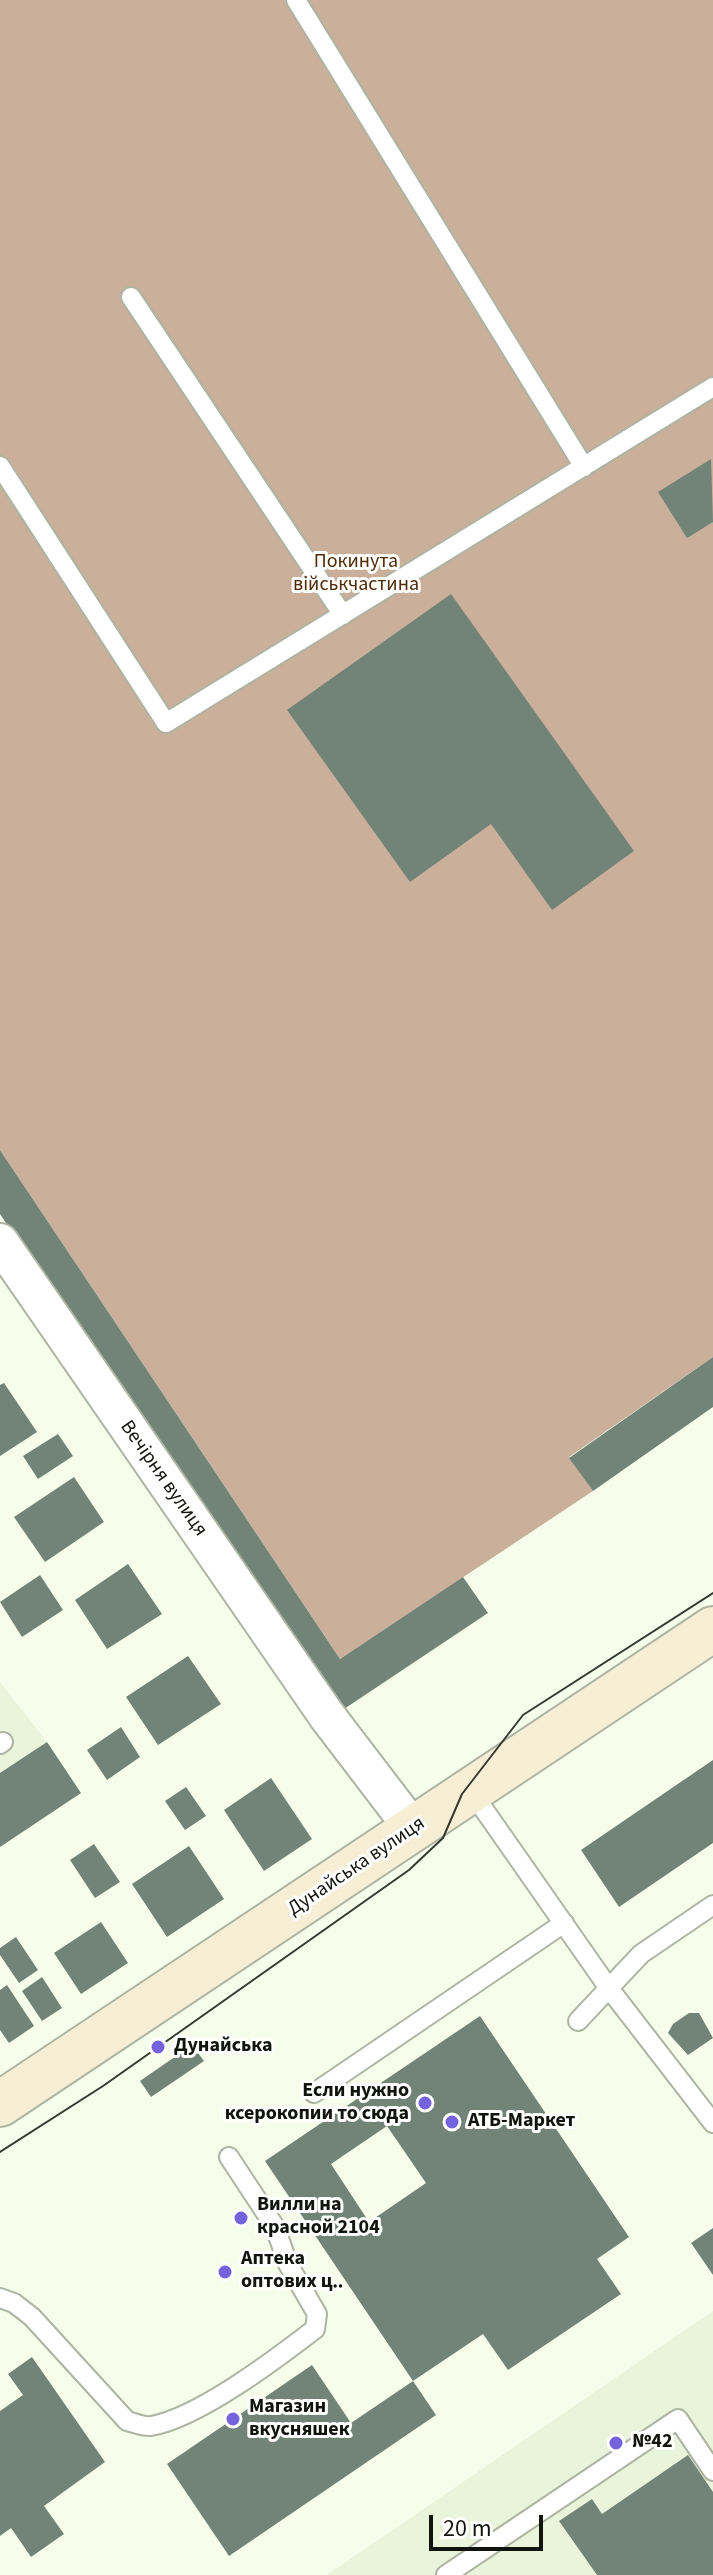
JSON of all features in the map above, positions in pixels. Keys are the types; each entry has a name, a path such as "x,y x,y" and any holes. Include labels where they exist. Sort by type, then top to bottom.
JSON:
{"street":[{"name":"Вечірня вулиця","path":"0,1242 327,1716 414,1830"},
{"name":"Дунайська вулиця","path":"0,2104 713,1629"}],"lane":[{"path":"296,0 584,467"},
{"path":"131,297 343,615"},
{"path":"0,466 166,723 713,387"},
{"path":"471,1791 608,1987 713,2123"},
{"path":"578,2021 641,1954 713,1905"},
{"path":"314,2093 564,1923"},
{"path":"0,2298 14,2303 32,2317 127,2421 147,2427 171,2421 280,2357 315,2329 317,2314 288,2264 275,2227 229,2157"},
{"path":"446,2575 678,2419 713,2471"}],"shaded area":[{"path":"0,1682 47,1742 81,1793 0,1847"},
{"name":"№42","path":"713,2311 713,2575 327,2575"}],"green space":[{"name":"Покинута військчастина","path":"0,0 713,0 713,1357 569,1457 593,1491 340,1659 0,1150"}],"building":[{"path":"711,459 713,522 687,538 658,492"},
{"path":"451,594 634,851 552,910 491,824 410,882 287,710"},
{"path":"0,1150 340,1659 463,1577 488,1613 335,1715 0,1214"},
{"path":"713,1357 713,1407 593,1491 569,1458"},
{"path":"4,1383 37,1432 0,1456 0,1385"},
{"path":"58,1434 73,1456 38,1479 23,1456"},
{"path":"74,1477 104,1522 45,1562 14,1517"},
{"path":"128,1564 162,1614 107,1649 75,1600"},
{"path":"40,1575 63,1610 22,1637 0,1602"},
{"path":"188,1656 221,1704 158,1745 126,1697"},
{"path":"121,1727 140,1757 107,1780 87,1750"},
{"path":"47,1742 81,1793 0,1847 0,1773"},
{"path":"713,1760 713,1843 619,1907 581,1850"},
{"path":"271,1778 312,1839 264,1871 224,1810"},
{"path":"186,1787 206,1816 185,1830 165,1801"},
{"path":"94,1844 120,1882 95,1898 70,1860"},
{"path":"189,1846 224,1899 167,1937 132,1884"},
{"path":"101,1922 128,1963 81,1994 54,1953"},
{"path":"16,1937 38,1970 19,1983 0,1955 0,1948"},
{"path":"42,1977 62,2008 42,2021 22,1991"},
{"path":"7,1985 34,2026 9,2043 0,2030 0,1990"},
{"path":"689,2013 699,2013 713,2038 688,2055 668,2033 673,2024"},
{"path":"480,2016 629,2237 597,2259 621,2294 508,2370 483,2334 413,2381 265,2161","holes":["387,2126 426,2183 369,2222 331,2164"]},
{"path":"192,2045 204,2061 151,2097 140,2081"},
{"path":"713,2228 713,2275 691,2243"},
{"path":"32,2357 105,2462 44,2506 64,2534 31,2557 11,2528 0,2536 0,2411 23,2395 8,2374"},
{"path":"312,2365 351,2423 413,2381 436,2415 229,2556 167,2464"},
{"path":"688,2455 713,2492 713,2575 597,2575 559,2521 592,2499 602,2514"}],"tram line":[{"path":"0,2152 103,2086 409,1870 443,1838 462,1794 523,1715 713,1593"}],"place":[{"name":"Дунайська","path":"158,2047"},
{"name":"Если нужно ксерокопии то сюда","path":"425,2103"},
{"name":"АТБ-Маркет","path":"452,2122"},
{"name":"Вилли на красной 2104","path":"241,2218"},
{"name":"Аптека оптових ц‥","path":"225,2272"},
{"name":"Магазин вкусняшек","path":"233,2419"},
{"name":"№42","path":"616,2443"}]}
